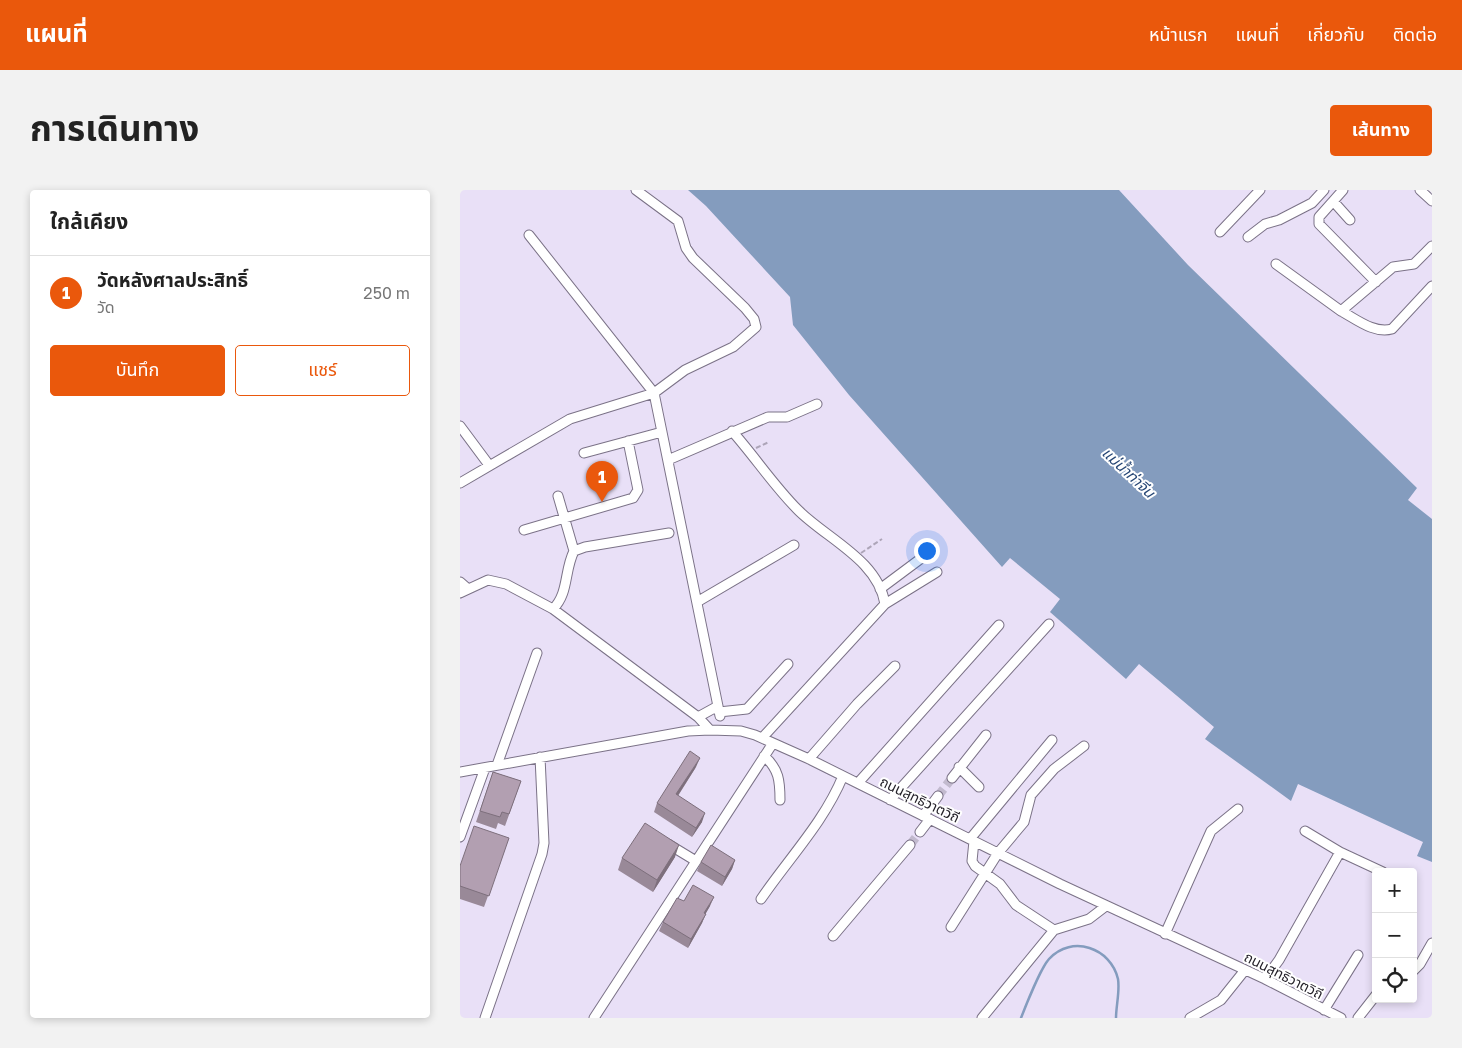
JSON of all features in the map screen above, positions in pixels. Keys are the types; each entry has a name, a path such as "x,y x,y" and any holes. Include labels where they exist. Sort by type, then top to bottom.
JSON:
{"street":[{"path":"460,483 570,419 654,393 685,370 733,346 756,327 754,319 745,308 693,258 686,248 678,221 636,190"},
{"path":"1220,232 1260,190"},
{"path":"1248,237 1265,224 1279,220 1312,203 1324,190"},
{"path":"1343,190 1319,217 1319,224 1376,282"},
{"path":"1420,190 1432,201"},
{"path":"1333,201 1350,220"},
{"path":"529,235 654,393 720,717"},
{"path":"1341,311 1394,267 1414,264 1432,246"},
{"path":"1276,264 1341,311 1377,330 1385,331 1392,329 1432,286"},
{"path":"668,460 768,417 787,417 817,404"},
{"path":"460,426 489,465"},
{"path":"732,431 799,511 855,557 880,589 885,604"},
{"path":"584,453 662,432"},
{"path":"524,530 633,498 638,490 628,441"},
{"path":"553,609 564,594 565,577 574,551 558,496"},
{"path":"574,551 585,547 683,531"},
{"path":"697,602 794,545"},
{"path":"880,589 927,554"},
{"path":"763,738 885,604 937,572"},
{"path":"460,582 464,591 488,580 506,584 553,609 698,717 710,730"},
{"path":"890,800 1049,624"},
{"path":"858,783 999,625"},
{"path":"497,765 537,653"},
{"path":"698,717 720,717 747,709 788,664"},
{"path":"809,759 857,704 895,666"},
{"name":"ถนนสุทธิวาตวิถี","path":"460,772 540,757 710,730 720,717 741,731 773,742 809,759 1106,906 1265,979 1341,1018"},
{"path":"952,778 986,735"},
{"path":"1052,740 972,840 972,861 1000,884 1016,904 1054,930"},
{"path":"594,1018 773,742"},
{"path":"951,927 998,853 1024,822 1031,795 1054,769 1084,746"},
{"path":"764,756 773,764 777,771 780,800"},
{"path":"485,1018 542,854 544,843 540,757"},
{"path":"959,767 979,787"},
{"path":"460,837 485,768"},
{"path":"761,899 822,818 833,800 843,776"},
{"path":"920,832 938,796"},
{"path":"1165,934 1211,831 1238,809"},
{"path":"1305,831 1340,852 1374,868"},
{"path":"659,839 696,861"},
{"path":"833,936 910,845"},
{"path":"1265,979 1279,960 1340,852"},
{"path":"982,1018 1054,930 1089,919 1106,906"},
{"path":"1417,967 1432,943"},
{"path":"1324,1010 1358,954"},
{"path":"1190,1018 1221,1000 1245,970"},
{"path":"1358,1018 1372,1000"}],"path":[{"path":"750,452 769,442"},
{"path":"855,557 882,539"}],"water":[{"name":"แม่น้ำท่าจีน","path":"688,190 1119,190 1188,265 1417,488 1408,500 1432,519 1432,862 1417,856 1423,842 1298,784 1291,801 1205,739 1214,727 1139,664 1126,679 1050,612 1060,599 1010,558 1002,567 849,395 793,325 790,297 706,206"}],"building":[{"path":"690,751 700,758 676,794 705,813 696,828 657,803"},
{"path":"493,772 521,781 509,814 502,812 500,817 480,811"},
{"path":"645,823 679,845 657,880 622,858"},
{"path":"474,826 509,838 489,896 460,886 460,866"},
{"path":"711,845 735,860 725,877 701,862"},
{"path":"693,885 714,897 691,939 663,922 677,898 684,901"}],"waterway":[{"path":"1021,1018 1038,978 1049,959 1058,951 1068,947 1079,946 1099,952 1108,959 1114,968 1118,979 1116,1018"}],"tunnel":[{"path":"938,796 952,778"},
{"path":"910,845 920,832"}],"place":[{"name":"วัดหลังศาลประสิทธิ์","path":"602,502"}]}
